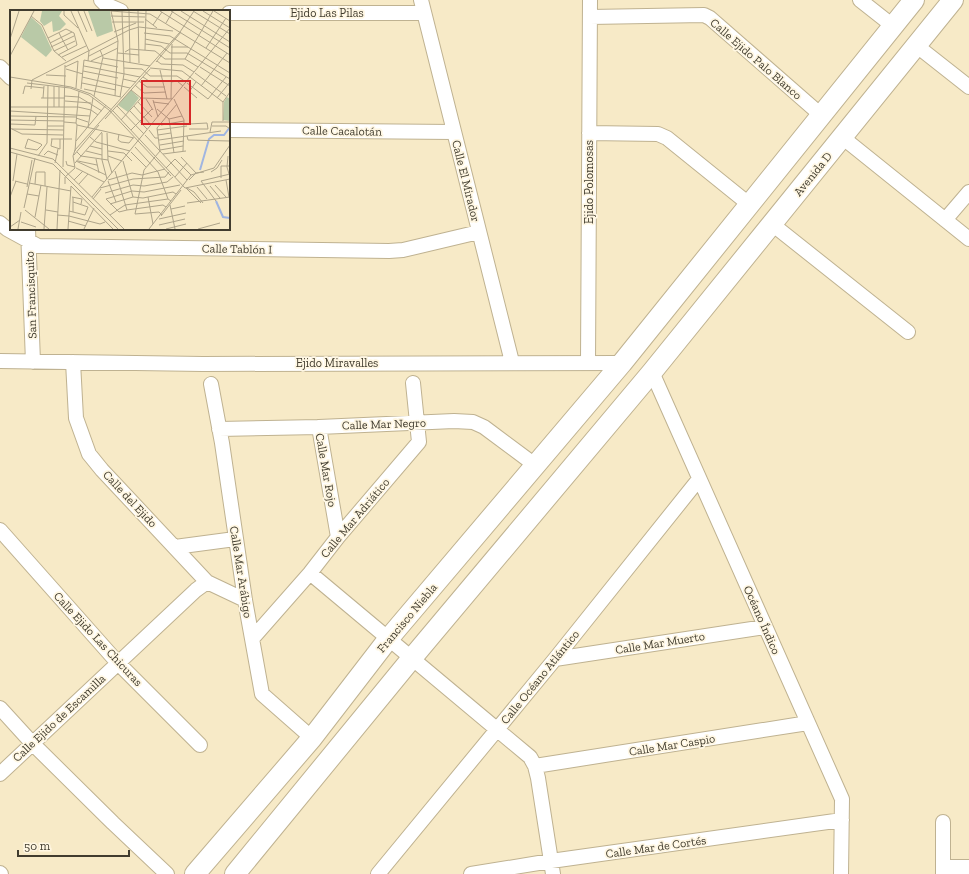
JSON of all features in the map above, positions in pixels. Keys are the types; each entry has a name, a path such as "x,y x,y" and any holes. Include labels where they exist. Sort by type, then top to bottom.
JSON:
{"street":[{"path":"101,0 105,4 119,10"},
{"name":"Ejido Polomosas","path":"588,363 590,0"},
{"path":"860,0 893,26"},
{"path":"622,363 914,0"},
{"name":"Avenida D","path":"652,372 953,0"},
{"name":"Ejido Las Pilas","path":"230,13 423,6"},
{"name":"Calle El Mirador","path":"423,6 512,362"},
{"name":"Calle Ejido Palo Blanco","path":"590,17 704,15 710,18 821,115"},
{"path":"917,46 969,88"},
{"path":"0,67 10,77"},
{"name":"Calle Cacalotán","path":"230,130 454,132"},
{"path":"589,133 658,134 667,138 750,205"},
{"path":"842,137 969,239"},
{"path":"945,220 969,192"},
{"name":"Calle Tablón I","path":"0,223 10,230"},
{"path":"772,224 908,332"},
{"name":"Calle Tablón I","path":"11,230 29,235 38,246 389,252 479,232"},
{"name":"San Francisquito","path":"29,235 33,362"},
{"name":"Ejido Miravalles","path":"0,361 203,364 512,362 622,363"},
{"name":"Calle del Ejido","path":"73,362 76,418 89,454 102,470 207,582 244,600"},
{"name":"Francisco Niebla","path":"195,874 312,738 389,638 622,363"},
{"path":"235,874 412,658 652,372"},
{"name":"Océano Índico","path":"652,372 842,799 841,874"},
{"name":"Calle Mar Adriático","path":"252,639 310,573 338,536 419,442 413,383"},
{"name":"Calle Mar Arábigo","path":"212,384 218,429 222,443 244,600 262,694 312,738"},
{"name":"Calle Mar Negro","path":"218,429 454,421 473,422 484,427 536,465"},
{"name":"Calle Mar Rojo","path":"319,426 338,536"},
{"name":"Calle Océano Atlántico","path":"378,874 555,659 699,479"},
{"name":"Calle Ejido Las Chicuras","path":"0,530 118,663 200,745"},
{"path":"175,547 235,539"},
{"path":"310,573 530,757 535,766 538,778 552,868"},
{"name":"Calle Ejido de Escamilla","path":"0,774 196,590 207,582"},
{"name":"Calle Mar Muerto","path":"555,659 765,627"},
{"path":"0,708 32,743 167,874"},
{"name":"Calle Mar Caspio","path":"535,766 808,724"},
{"name":"Calle Mar de Cortés","path":"471,874 552,868 842,820"},
{"path":"943,822 943,870 969,867"}]}
